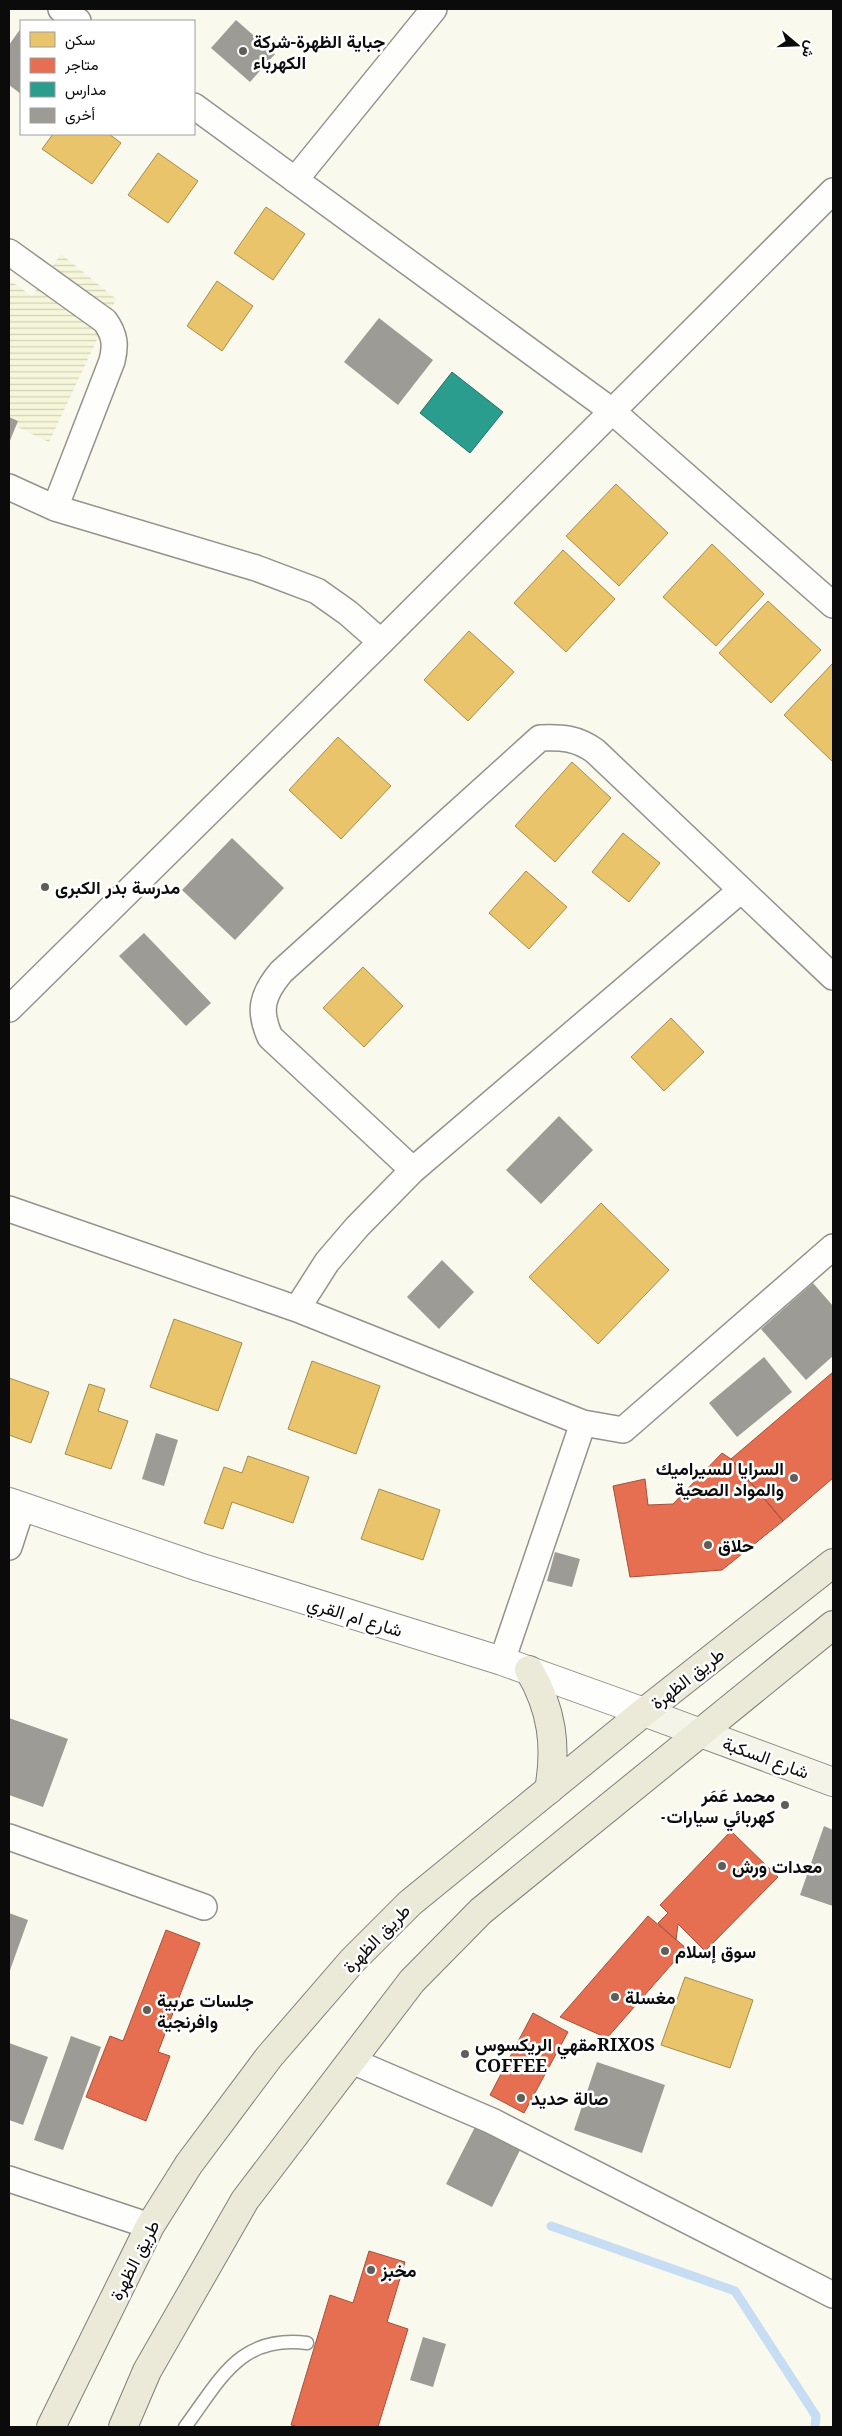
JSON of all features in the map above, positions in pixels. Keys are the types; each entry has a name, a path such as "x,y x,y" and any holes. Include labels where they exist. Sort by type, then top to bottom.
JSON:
{"main road":[{"name":"طريق الظهرة","path":"51,2427 150,2226 189,2164 269,2058 352,1961 410,1904 644,1712 833,1563"},
{"path":"123,2427 147,2372 245,2200 412,1981 481,1911 833,1624"},
{"path":"529,1670 540,1688 552,1728 553,1769 549,1790"},
{"name":"شارع ام القري","path":"644,1712 699,1733"},
{"name":"شارع السكبة","path":"699,1733 833,1782"}],"street":[{"path":"61,9 77,20"},
{"path":"295,180 434,9"},
{"path":"195,107 612,411 833,605"},
{"path":"9,1009 381,642 833,191"},
{"path":"9,252 105,321 112,331 115,342 112,361 55,508"},
{"path":"9,486 55,508 286,578 317,591 348,613 381,642"},
{"path":"413,1170 270,1037 262,1020 265,997 281,972 540,738 560,737 580,740 595,751 833,977"},
{"path":"297,1309 327,1262 357,1227 413,1170 741,890"},
{"path":"9,1209 297,1309 583,1423 623,1430 833,1246"},
{"path":"502,1661 583,1423"},
{"path":"9,1548 16,1504"},
{"name":"شارع ام القري","path":"16,1504 199,1567 502,1661 644,1712"},
{"path":"9,1837 204,1907"},
{"path":"352,2061 492,2121 833,2295"},
{"path":"9,2179 150,2226"}],"lane":[{"path":"185,2427 238,2358 270,2343 288,2341 307,2343"}],"green space":[{"path":"61,254 116,299 49,442 9,423 9,280 32,296"}],"building: سكن":[{"path":"52,135 110,135 121,143 92,184 42,149"},
{"path":"158,153 198,181 168,223 128,195"},
{"path":"266,207 305,234 273,280 234,253"},
{"path":"217,281 253,306 222,351 187,326"},
{"path":"616,484 668,533 619,586 566,536"},
{"path":"712,544 764,594 716,646 663,597"},
{"path":"563,550 615,599 566,652 514,603"},
{"path":"768,601 821,650 771,703 719,653"},
{"path":"469,631 514,672 468,721 424,680"},
{"path":"833,663 833,762 784,715"},
{"path":"338,737 391,786 341,839 289,790"},
{"path":"572,762 611,798 555,862 515,826"},
{"path":"623,833 660,863 629,902 592,872"},
{"path":"526,871 567,907 529,949 489,913"},
{"path":"363,967 403,1006 364,1047 323,1008"},
{"path":"671,1018 704,1052 664,1091 631,1057"},
{"path":"601,1203 669,1270 598,1344 529,1277"},
{"path":"174,1319 242,1343 218,1411 150,1387"},
{"path":"312,1361 380,1386 356,1454 288,1429"},
{"path":"9,1378 49,1392 31,1443 9,1435"},
{"path":"89,1384 105,1389 98,1411 128,1421 111,1469 65,1454"},
{"path":"248,1456 309,1477 293,1523 232,1502 223,1529 204,1523 224,1467 242,1473"},
{"path":"379,1489 440,1510 423,1560 361,1539"},
{"path":"685,1977 753,2000 730,2068 661,2045"}],"building: متاجر":[{"path":"833,1372 833,1478 783,1521 731,1459"},
{"path":"722,1453 731,1459 783,1521 722,1570 630,1577 613,1486 645,1479 648,1505 673,1504"},
{"path":"731,1831 778,1877 705,1951 678,1924 676,1940 658,1923 668,1913 660,1905"},
{"path":"648,1916 686,1948 607,2038 560,2017"},
{"path":"166,1930 200,1943 158,2052 170,2056 146,2121 86,2097 110,2036 123,2041"},
{"path":"533,2013 568,2032 524,2113 490,2095"},
{"path":"369,2251 405,2262 387,2322 408,2329 378,2427 299,2427 291,2425 330,2295 353,2303"}],"building: مدارس":[{"path":"452,372 503,412 470,453 420,413"}],"building: أخرى":[{"name":"جباية الظهرة-شركة الكهرباء","path":"236,20 275,54 250,82 211,48"},
{"path":"20,29 20,93 9,85 9,45"},
{"path":"379,318 433,360 398,405 344,362"},
{"path":"9,417 18,421 9,443"},
{"path":"232,838 284,888 235,940 182,890"},
{"path":"144,933 211,1003 186,1026 119,956"},
{"path":"559,1116 593,1150 541,1204 506,1170"},
{"path":"442,1260 474,1292 439,1329 407,1297"},
{"path":"813,1283 833,1306 833,1356 806,1380 761,1329"},
{"path":"764,1357 792,1392 737,1437 709,1403"},
{"path":"156,1433 178,1440 164,1486 142,1479"},
{"path":"555,1552 580,1559 572,1587 547,1581"},
{"path":"9,1718 68,1739 43,1807 9,1795"},
{"path":"824,1826 833,1830 833,1906 800,1895"},
{"path":"9,1913 28,1920 9,1973"},
{"path":"71,2036 101,2047 63,2150 34,2140"},
{"path":"9,2043 48,2057 23,2125 9,2120"},
{"path":"597,2062 665,2085 642,2153 574,2130"},
{"path":"476,2125 521,2148 492,2207 446,2184"},
{"path":"423,2337 446,2344 433,2387 410,2380"}],"waterway":[{"path":"551,2226 735,2291 816,2416 815,2427"}],"place":[{"name":"جباية الظهرة-شركة الكهرباء","path":"243,51"},
{"name":"مدرسة بدر الكبرى","path":"45,887"},
{"name":"السرايا للسيراميك والمواد الصحية","path":"794,1478"},
{"name":"حلاق","path":"708,1545"},
{"name":"محمد عَمَر -كهربائي سيارات","path":"785,1805"},
{"name":"معدات ورش","path":"722,1866"},
{"name":"سوق إسلام","path":"665,1951"},
{"name":"مغسلة","path":"615,1997"},
{"name":"جلسات عربية وافرنجية","path":"147,2010"},
{"name":"مقهي الريكسوسRIXOS COFFEE","path":"465,2054"},
{"name":"صالة حديد","path":"521,2098"},
{"name":"مخبز","path":"371,2270"}]}
